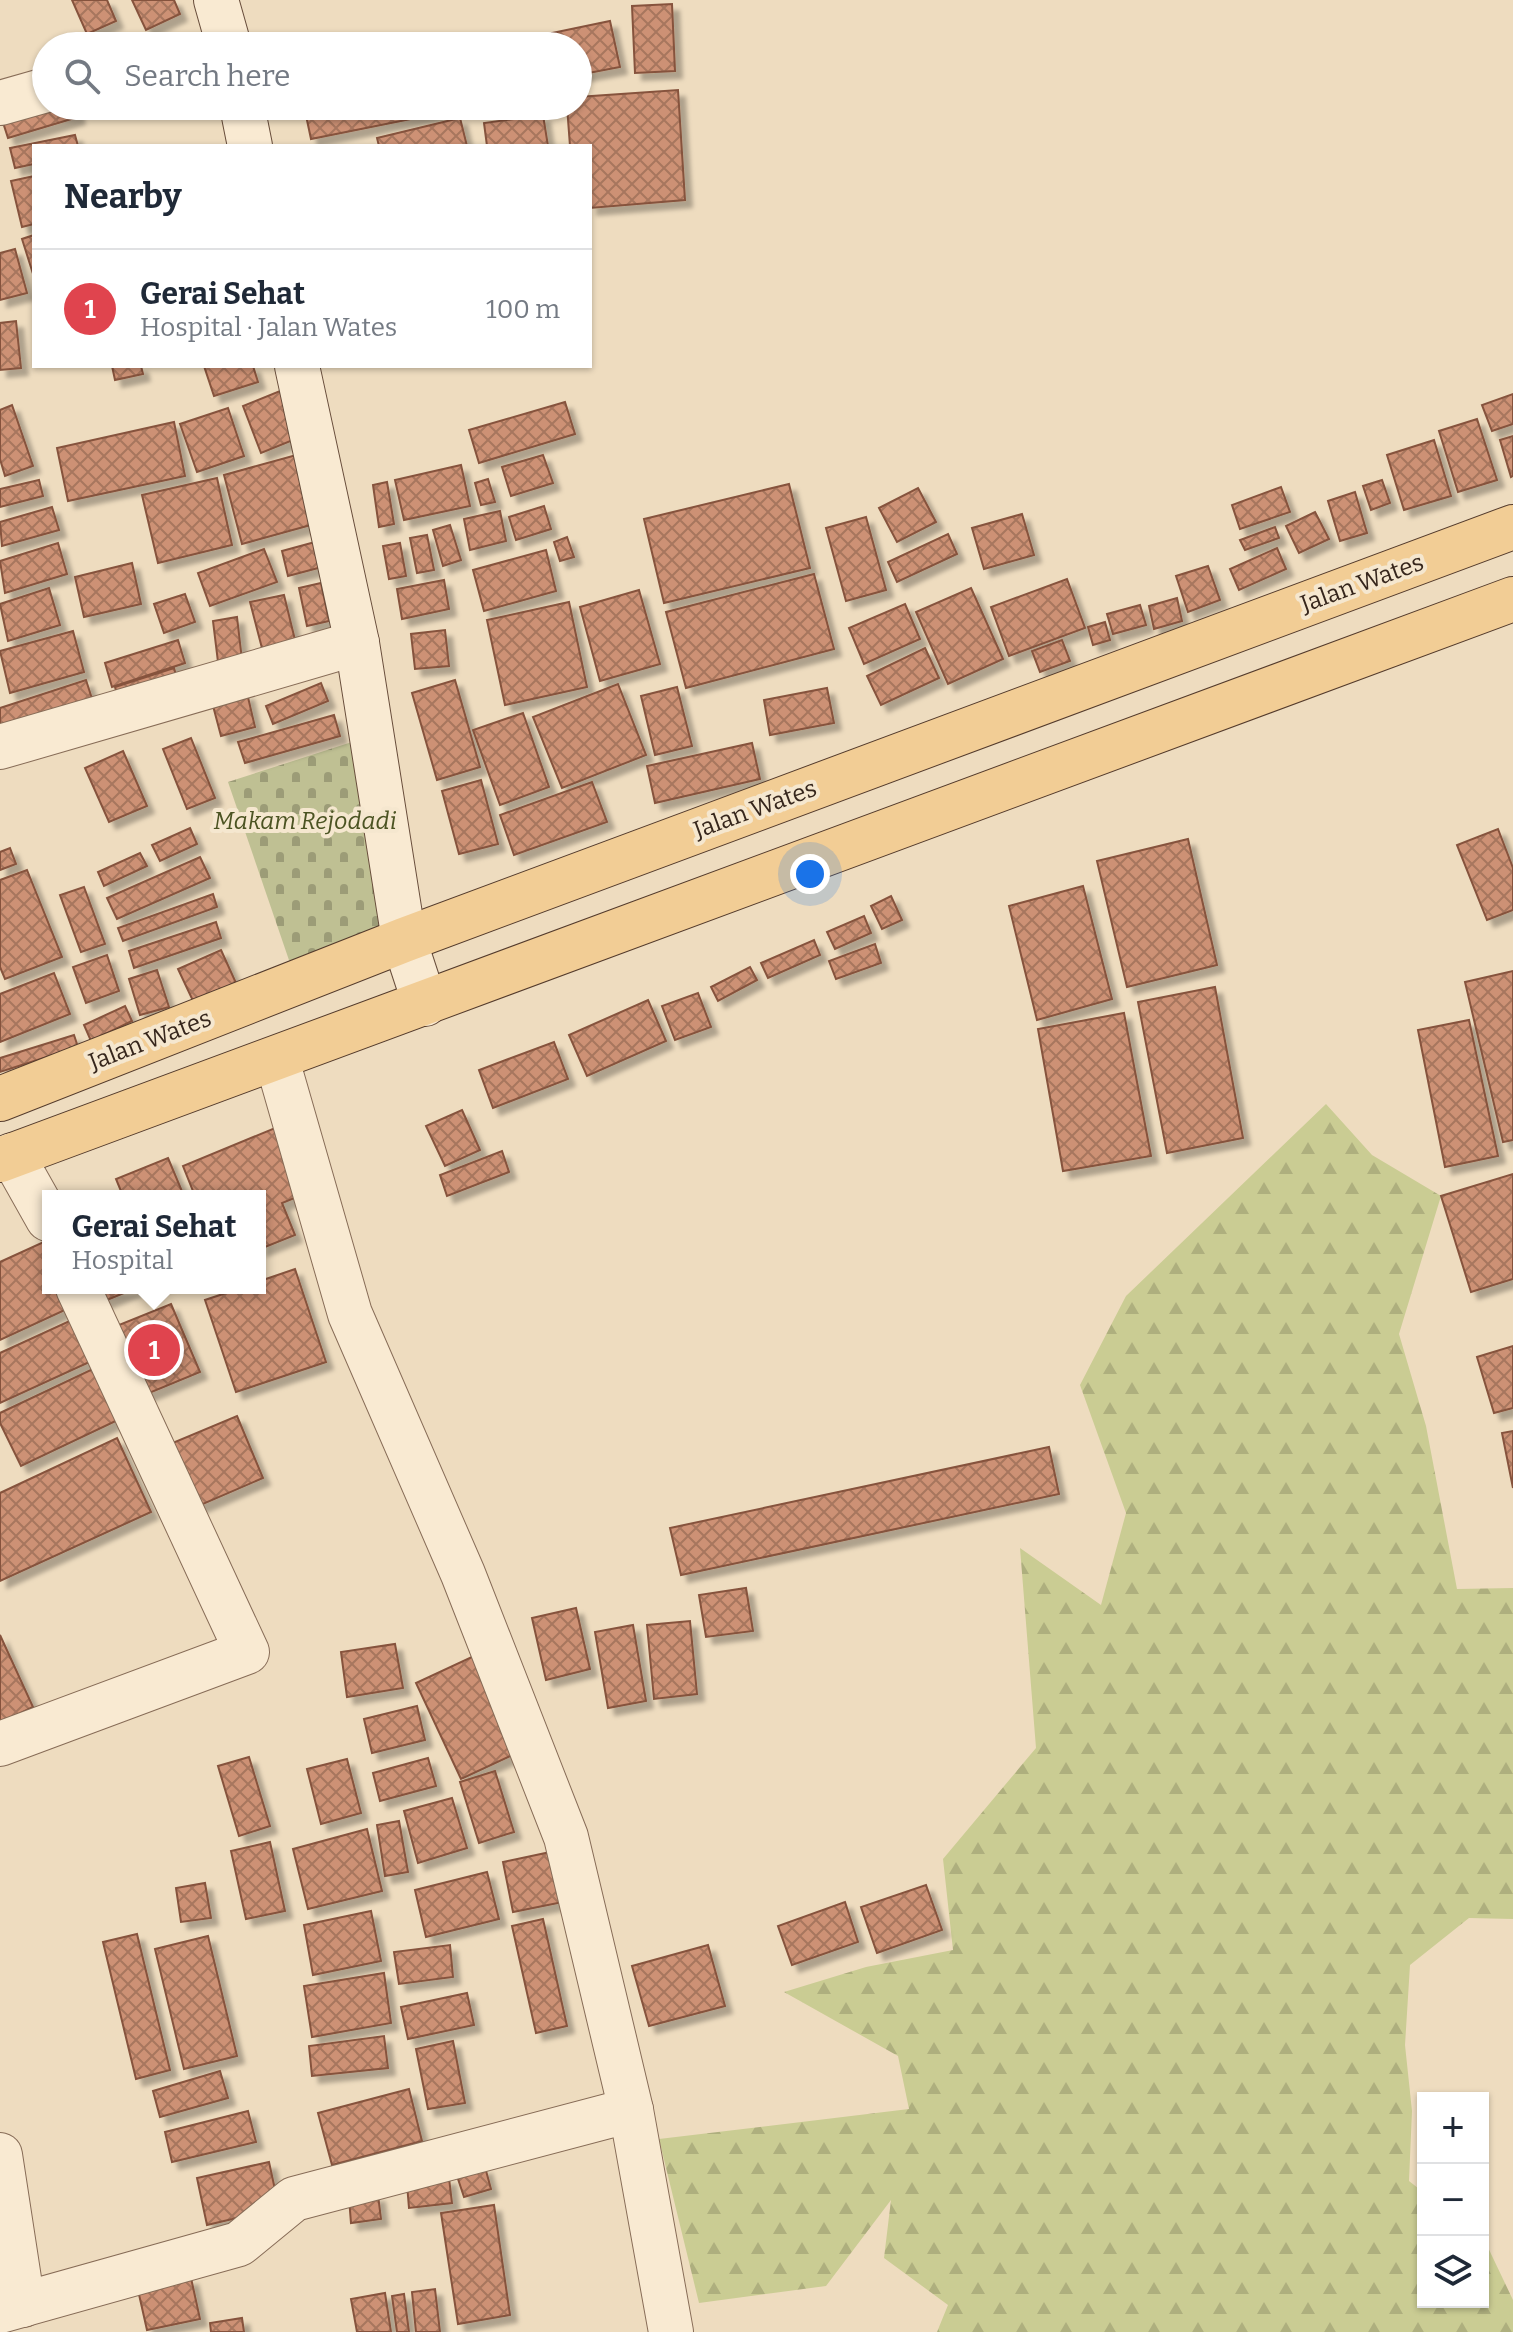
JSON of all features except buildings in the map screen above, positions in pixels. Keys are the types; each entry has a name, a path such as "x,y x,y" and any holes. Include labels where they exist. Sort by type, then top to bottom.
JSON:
{"main road":[{"name":"Jalan Wates","path":"0,1099 404,940 1513,527"},
{"path":"6,1158 1513,599"}],"street":[{"path":"0,103 32,94"},
{"path":"245,120 250,144"},
{"path":"297,368 357,643 404,940 425,1004"},
{"path":"0,747 357,643"},
{"path":"277,1060 350,1314 463,1574 566,1837 631,2110 671,2332"},
{"path":"6,1158 42,1210"},
{"path":"0,1744 247,1652 98,1338 80,1294"},
{"path":"0,2155 12,2308 239,2244 294,2199 631,2110"}],"green space":[{"name":"Makam Rejodadi","path":"355,741 383,929 291,966 228,782"},
{"path":"1326,1104 1372,1155 1441,1196 1399,1334 1426,1426 1457,1589 1513,1588 1513,1919 1469,1918 1410,1965 1405,2045 1412,2111 1409,2181 1417,2187 1417,2308 1489,2308 1489,2250 1513,2300 1513,2332 937,2332 948,2305 884,2258 891,2200 826,2286 699,2303 659,2139 909,2109 898,2056 784,1992 866,1967 953,1950 943,1859 1036,1748 1020,1548 1101,1605 1126,1513 1080,1385 1126,1296"}],"place":[{"name":"Gerai Sehat","path":"154,1350"}]}
